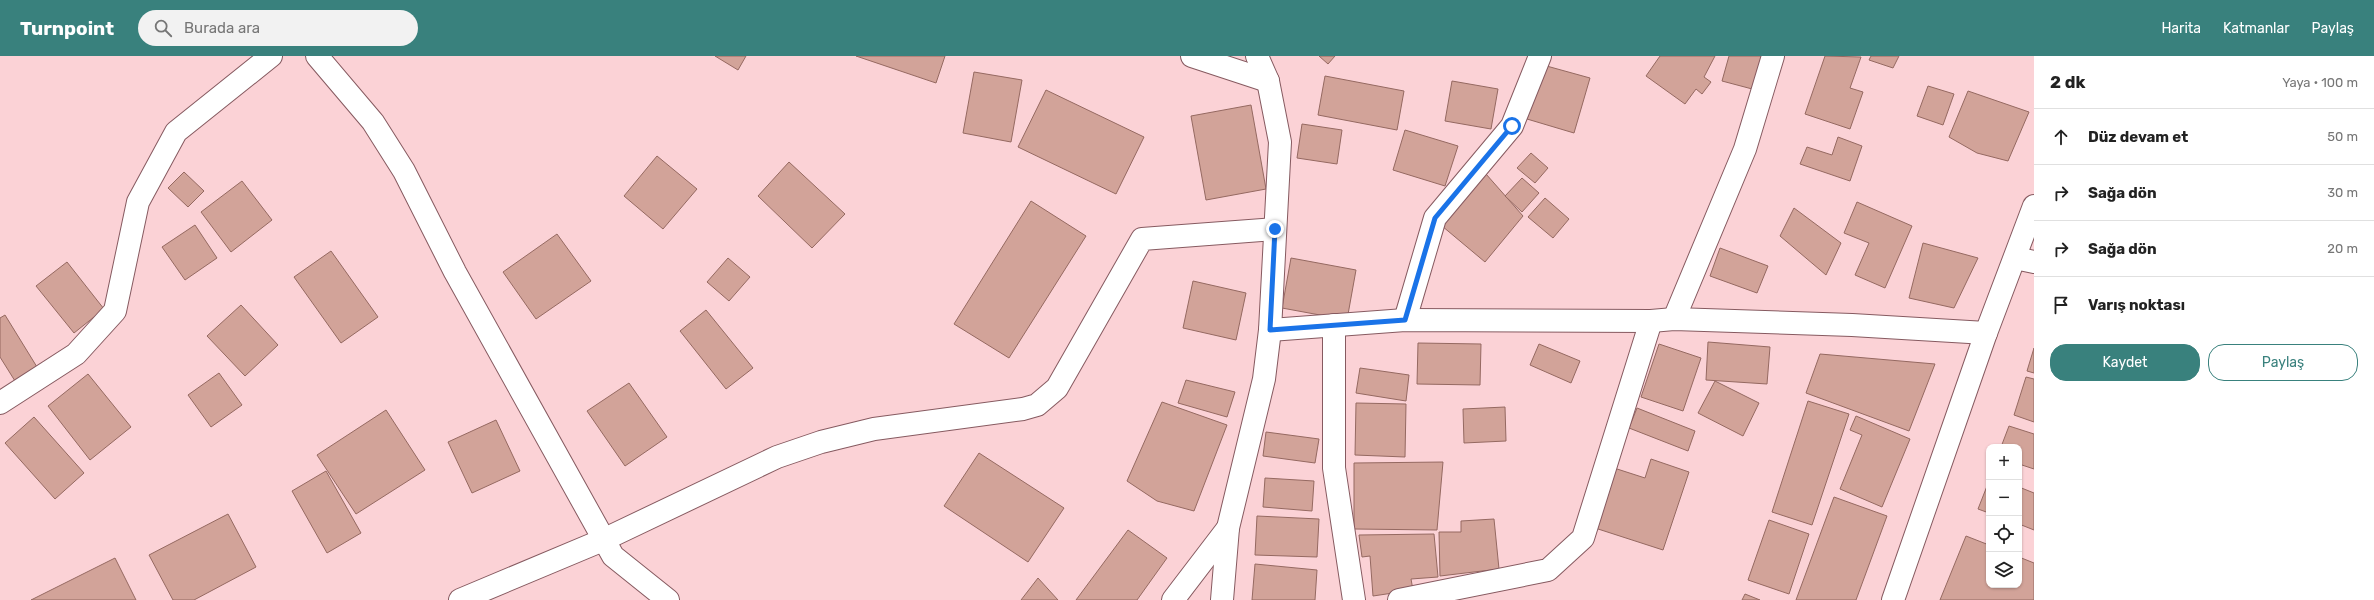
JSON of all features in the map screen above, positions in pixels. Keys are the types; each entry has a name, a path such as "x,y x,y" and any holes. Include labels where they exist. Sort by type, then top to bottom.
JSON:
{"street":[{"path":"0,403 76,354 115,311 138,202 176,132 272,56"},
{"path":"317,56 373,122 404,170 455,272 613,556 625,568 668,600"},
{"path":"1192,56 1268,81"},
{"path":"1222,600 1228,528 1264,379 1270,330 1280,142 1268,81 1257,56"},
{"path":"1405,320 1435,218 1512,126 1540,56"},
{"path":"1674,319 1746,149 1773,56"},
{"path":"1893,600 1986,333 2024,260 2034,206"},
{"path":"460,600 603,540 777,456 821,442 874,429 1023,409 1037,404 1057,388 1142,239 1275,229"},
{"path":"1270,330 1405,320 1652,321 1674,319 1852,325 1986,333"},
{"path":"1399,600 1548,570 1582,538 1652,321"},
{"path":"1334,325 1334,468 1354,600"},
{"path":"1174,600 1228,528"}],"building":[{"path":"715,56 746,56 738,70"},
{"path":"856,56 945,56 936,83"},
{"path":"1319,56 1335,56 1328,64"},
{"path":"1660,56 1715,56 1704,77 1711,82 1702,94 1696,89 1685,104 1646,76"},
{"path":"1729,56 1765,56 1756,90 1722,81"},
{"path":"1825,56 1861,57 1850,88 1863,92 1850,129 1805,114"},
{"path":"1871,56 1899,56 1893,68 1869,60"},
{"path":"1543,65 1590,78 1574,133 1527,119"},
{"path":"974,72 1022,80 1011,142 963,133"},
{"path":"1325,76 1404,91 1397,130 1318,115"},
{"path":"1452,81 1498,89 1491,129 1445,121"},
{"path":"1928,86 1954,94 1943,125 1917,116"},
{"path":"1046,90 1144,137 1116,194 1018,147"},
{"path":"1968,91 2029,112 2008,161 1977,153 1949,137"},
{"path":"1251,105 1266,189 1206,200 1191,116"},
{"path":"1302,124 1342,130 1337,164 1297,158"},
{"path":"1405,130 1458,146 1445,186 1393,170"},
{"path":"1838,137 1862,146 1850,181 1800,164 1807,147 1832,155"},
{"path":"1531,153 1548,168 1535,183 1517,168"},
{"path":"657,156 697,189 663,229 624,196"},
{"path":"789,162 845,214 812,248 758,196"},
{"path":"184,172 204,191 188,207 168,188"},
{"path":"1486,174 1523,216 1485,262 1442,226"},
{"path":"1522,178 1539,193 1522,212 1505,196"},
{"path":"242,181 272,220 231,252 201,212"},
{"path":"1545,198 1569,219 1553,238 1528,217"},
{"path":"1031,201 1086,236 1009,358 954,324"},
{"path":"1857,202 1912,226 1885,288 1855,275 1869,243 1844,233"},
{"path":"1794,208 1841,243 1826,275 1780,236"},
{"path":"195,225 217,258 185,280 162,247"},
{"path":"557,234 591,281 536,319 503,272"},
{"path":"1923,243 1978,258 1954,308 1909,298"},
{"path":"1720,248 1768,266 1757,293 1710,276"},
{"path":"331,251 378,317 341,343 294,277"},
{"path":"728,258 750,277 729,301 707,282"},
{"path":"1291,258 1356,270 1347,320 1282,308"},
{"path":"67,262 104,309 74,333 36,286"},
{"path":"1193,281 1246,293 1236,340 1183,328"},
{"path":"241,305 278,345 245,376 207,336"},
{"path":"706,310 753,368 726,389 680,331"},
{"path":"5,315 37,367 15,381 0,357 0,318"},
{"path":"1708,342 1770,347 1767,384 1706,380"},
{"path":"1418,343 1481,344 1480,385 1417,384"},
{"path":"1539,344 1580,361 1571,383 1530,365"},
{"path":"1659,344 1701,358 1683,411 1641,397"},
{"path":"2034,348 2034,373 2027,371"},
{"path":"1820,354 1935,364 1909,431 1806,393"},
{"path":"1360,368 1409,375 1406,401 1356,393"},
{"path":"219,373 242,405 211,427 188,395"},
{"path":"88,374 131,427 90,460 48,406"},
{"path":"2026,377 2034,379 2034,422 2014,415"},
{"path":"1186,380 1235,392 1227,417 1178,403"},
{"path":"1715,381 1759,403 1743,436 1698,413"},
{"path":"629,383 667,437 625,466 587,411"},
{"path":"1808,401 1849,414 1812,525 1772,512"},
{"path":"1162,402 1227,425 1194,511 1157,501 1127,481"},
{"path":"1356,403 1406,404 1405,457 1355,455"},
{"path":"1505,407 1506,441 1464,443 1463,409"},
{"path":"1637,408 1695,431 1688,451 1629,428"},
{"path":"386,410 425,470 356,514 317,455"},
{"path":"1856,416 1910,439 1882,507 1840,489 1862,435 1850,430"},
{"path":"34,417 84,473 55,499 5,443"},
{"path":"496,420 520,471 472,493 448,442"},
{"path":"2009,426 2034,434 2034,469 2022,465 2022,444 2002,444"},
{"path":"1266,432 1319,439 1315,463 1263,456"},
{"path":"979,453 1064,508 1028,562 944,506"},
{"path":"1651,459 1689,472 1663,550 1595,528 1614,468 1645,478"},
{"path":"1443,462 1437,530 1354,529 1354,463"},
{"path":"326,471 361,533 327,553 292,491"},
{"path":"1265,478 1314,481 1312,511 1263,507"},
{"path":"2022,488 2034,493 2034,530 2022,525"},
{"path":"1986,489 1986,512 1978,509"},
{"path":"1834,497 1887,516 1856,600 1796,600"},
{"path":"228,514 256,567 194,600 173,600 149,555"},
{"path":"1257,516 1319,519 1317,557 1255,555"},
{"path":"1494,519 1499,569 1440,576 1439,532 1461,532 1461,521"},
{"path":"1769,520 1809,534 1789,594 1748,580"},
{"path":"1128,530 1167,558 1137,600 1076,600"},
{"path":"1434,534 1438,577 1411,579 1413,590 1373,596 1370,556 1362,557 1359,535"},
{"path":"1966,536 1986,544 1986,588 2022,588 2022,558 2034,563 2034,600 1940,600"},
{"path":"115,558 136,600 31,600"},
{"path":"1255,564 1317,570 1315,600 1252,600"},
{"path":"1038,578 1058,600 1021,600"},
{"path":"1745,594 1760,600 1742,600"}],"route":[{"path":"1275,229 1270,330 1405,320 1435,218 1512,126"}]}
